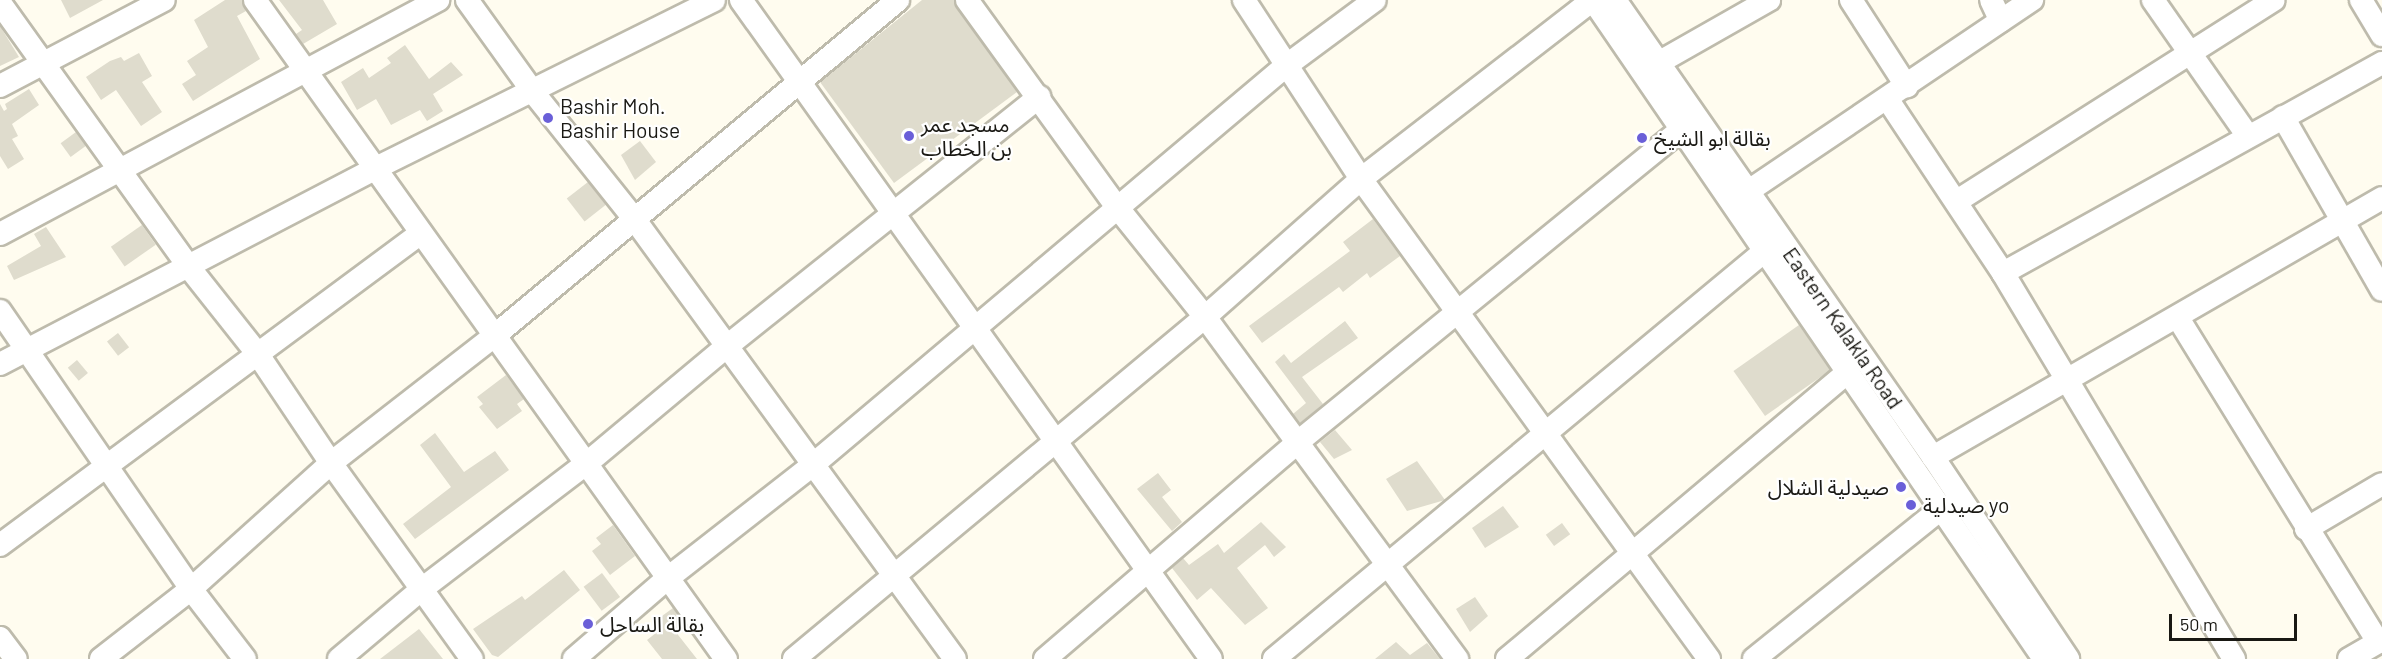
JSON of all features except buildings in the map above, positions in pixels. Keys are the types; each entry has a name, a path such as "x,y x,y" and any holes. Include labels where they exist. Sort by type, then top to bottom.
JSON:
{"street":[{"path":"0,86 164,0"},
{"path":"255,0 378,167 493,337 726,659"},
{"path":"0,234 119,168 438,0"},
{"path":"467,0 533,92 635,220 726,347 815,463 955,659"},
{"path":"0,364 378,167 533,92 714,0"},
{"path":"741,0 1057,439 1211,659"},
{"path":"101,659 191,589 331,464 493,337 898,0"},
{"path":"967,0 1117,207 1205,317 1457,659"},
{"path":"1244,0 1361,179 1546,431 1709,659"},
{"path":"574,659 668,578 815,463 974,326 1287,65 1375,0"},
{"path":"794,659 1205,317 1361,179 1593,0"},
{"name":"Eastern Kalakla Road","path":"1593,0 1680,130 1766,250 1943,507 2041,658"},
{"name":"Eastern Kalakla Road","path":"1615,0 1933,457 2068,659"},
{"path":"1658,63 1769,0"},
{"path":"1851,0 1907,87"},
{"path":"1990,0 2001,21"},
{"path":"1748,192 1888,100 2032,0"},
{"path":"2153,0 2248,136"},
{"path":"1957,201 2193,55 2274,0"},
{"path":"2361,0 2382,35"},
{"path":"0,3 188,266 257,353 331,464 423,588 472,659"},
{"path":"2003,273 2382,63"},
{"path":"339,659 423,588 586,465 726,347 1039,97"},
{"path":"1888,100 2003,273 2235,659"},
{"path":"2283,117 2345,220 2382,290"},
{"path":"1045,659 1298,442 1680,130"},
{"path":"1933,457 2178,318 2382,198"},
{"path":"0,545 104,464 421,233"},
{"path":"1274,659 1766,250"},
{"path":"0,311 191,589 245,659"},
{"path":"2178,318 2306,529 2380,641 2349,659"},
{"path":"1507,659 1849,371"},
{"path":"2306,529 2382,484"},
{"path":"1754,659 1943,507"},
{"path":"0,638 16,659"}],"place":[{"name":"Bashir Moh. Bashir House","path":"548,118"},
{"name":"مسجد عمر بن الخطاب","path":"909,136"},
{"name":"بقالة ابو الشيخ","path":"1642,138"},
{"name":"صيدلية الشلال","path":"1901,487"},
{"name":"صيدلية yo","path":"1911,505"},
{"name":"بقالة الساحل","path":"588,624"}]}
